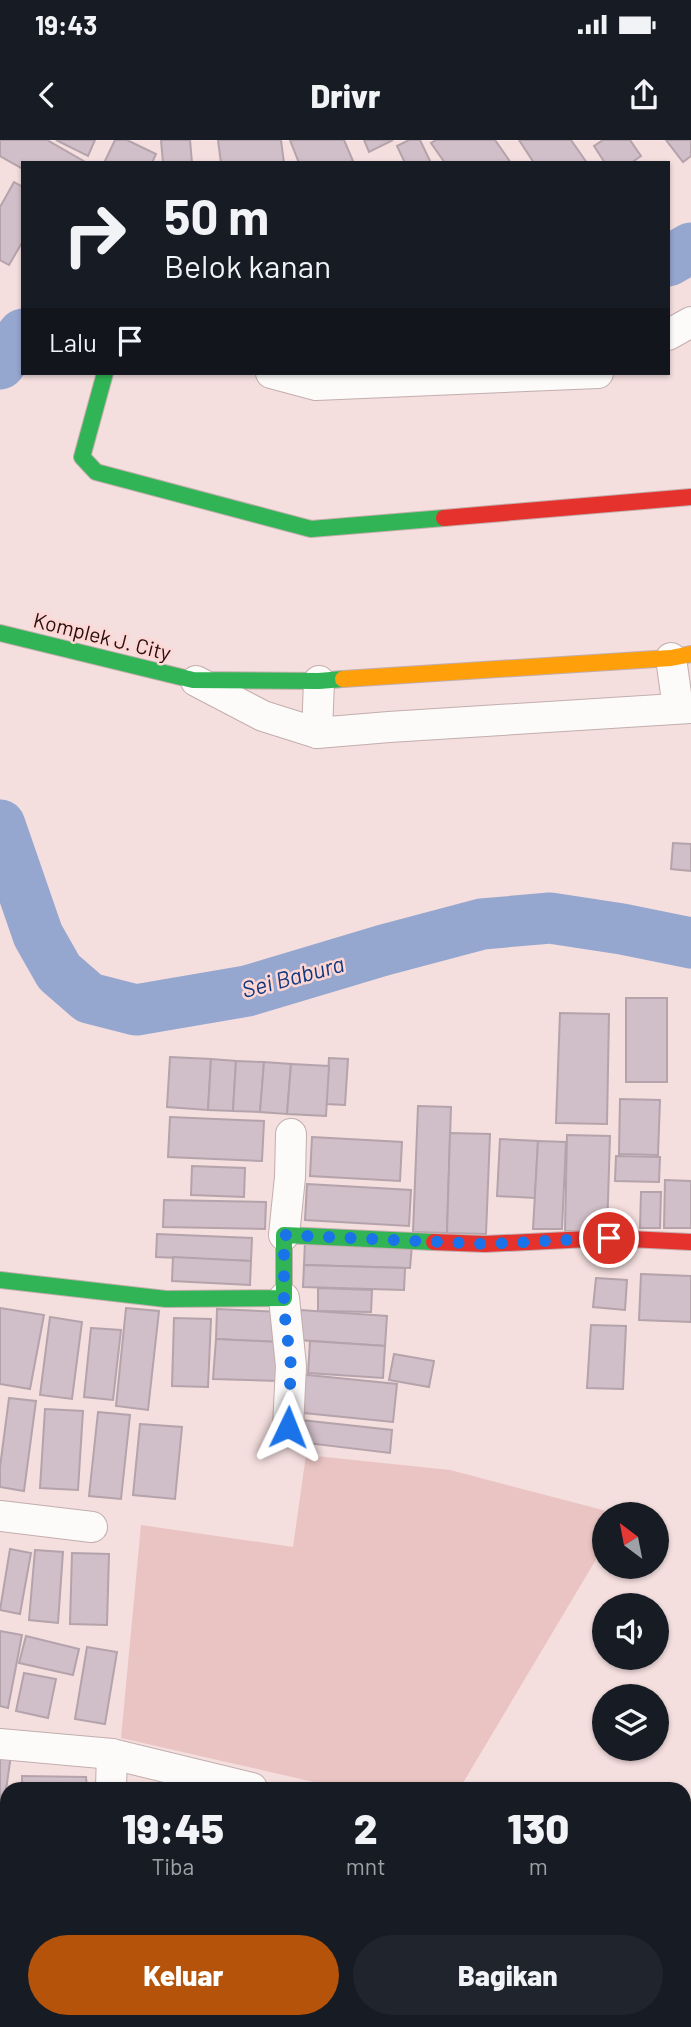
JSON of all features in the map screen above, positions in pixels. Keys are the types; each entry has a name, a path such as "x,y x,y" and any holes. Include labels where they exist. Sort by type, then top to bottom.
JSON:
{"street":[{"path":"670,334 691,322"},
{"path":"104,375 82,457 96,472 311,529 691,497"},
{"path":"278,375 316,385 551,375"},
{"name":"Komplek J. City","path":"0,633 193,680 319,681 681,656"},
{"path":"193,680 263,716 317,733 685,708 681,656"},
{"path":"317,733 319,681"},
{"path":"288,1427 291,1366 284,1298 284,1235 291,1134"},
{"path":"284,1235 485,1244 609,1238 691,1242"},
{"path":"0,1279 166,1299 284,1298"},
{"path":"0,1516 92,1527"},
{"path":"0,1744 111,1754 227,1782"},
{"path":"110,1782 111,1754"}],"shaded area":[{"path":"306,1455 450,1470 592,1507 592,1566 464,1782 314,1782 121,1738 141,1525 293,1547"}],"building":[{"path":"0,140 47,140 84,161 21,161 21,168 0,156"},
{"path":"56,140 95,140 88,156"},
{"path":"115,140 127,140 156,154 153,161 105,161"},
{"path":"161,140 190,140 192,161 163,161"},
{"path":"218,140 281,140 284,161 221,161"},
{"path":"290,140 344,140 353,161 298,161"},
{"path":"364,140 393,140 369,152"},
{"path":"409,140 420,140 430,161 404,161 397,146"},
{"path":"436,140 495,140 510,161 444,161 431,143"},
{"path":"519,140 571,140 586,161 533,161"},
{"path":"603,140 630,140 641,156 634,161 604,161 594,146"},
{"path":"666,140 691,140 691,156 683,162"},
{"path":"14,182 21,186 21,244 9,265 0,260 0,207"},
{"path":"673,843 691,844 691,871 671,869"},
{"path":"626,998 667,998 667,1082 626,1082"},
{"path":"560,1013 609,1014 607,1124 556,1123"},
{"path":"170,1057 211,1059 208,1110 167,1107"},
{"path":"329,1058 348,1059 345,1105 326,1104"},
{"path":"211,1059 236,1061 233,1111 208,1110"},
{"path":"236,1061 264,1062 260,1112 233,1111"},
{"path":"264,1062 291,1064 287,1114 260,1112"},
{"path":"291,1064 329,1066 326,1116 287,1114"},
{"path":"620,1099 660,1100 658,1155 619,1154"},
{"path":"418,1106 451,1107 447,1233 413,1232"},
{"path":"170,1117 264,1121 262,1161 168,1157"},
{"path":"450,1133 490,1134 486,1234 447,1233"},
{"path":"567,1135 610,1136 607,1232 565,1231"},
{"path":"312,1137 402,1142 400,1181 310,1176"},
{"path":"500,1139 538,1141 535,1198 497,1196"},
{"path":"538,1141 566,1142 562,1229 533,1229"},
{"path":"616,1156 660,1157 659,1182 615,1181"},
{"path":"192,1166 245,1168 244,1197 191,1195"},
{"path":"665,1180 691,1181 691,1228 664,1228"},
{"path":"307,1184 411,1190 409,1226 305,1220"},
{"path":"641,1192 661,1192 660,1228 640,1228"},
{"path":"164,1200 266,1202 265,1229 163,1227"},
{"path":"157,1234 252,1238 251,1261 156,1257"},
{"path":"305,1241 412,1245 410,1268 304,1265"},
{"path":"173,1257 251,1261 250,1285 172,1281"},
{"path":"304,1265 405,1268 404,1290 303,1287"},
{"path":"641,1274 691,1276 691,1322 639,1320"},
{"path":"596,1278 627,1280 625,1310 593,1307"},
{"path":"318,1288 372,1290 371,1312 318,1311"},
{"path":"0,1308 44,1315 30,1389 0,1384"},
{"path":"126,1308 159,1311 148,1410 116,1406"},
{"path":"217,1309 281,1312 279,1342 216,1339"},
{"path":"300,1310 387,1316 385,1346 298,1340"},
{"path":"50,1317 82,1322 72,1399 40,1395"},
{"path":"174,1318 211,1319 208,1387 172,1386"},
{"path":"591,1325 626,1326 623,1389 587,1388"},
{"path":"91,1328 121,1330 113,1400 84,1397"},
{"path":"216,1339 279,1342 278,1381 213,1379"},
{"path":"310,1341 385,1346 383,1378 308,1373"},
{"path":"394,1354 434,1361 429,1387 389,1380"},
{"path":"298,1374 397,1384 393,1422 294,1412"},
{"path":"9,1398 36,1401 24,1491 0,1487"},
{"path":"45,1409 83,1411 78,1490 40,1488"},
{"path":"98,1412 130,1415 121,1499 89,1496"},
{"path":"301,1420 392,1430 390,1453 298,1442"},
{"path":"140,1424 182,1427 175,1499 133,1495"},
{"path":"10,1549 31,1553 20,1614 0,1610"},
{"path":"35,1550 63,1552 58,1623 29,1620"},
{"path":"72,1553 109,1554 107,1625 70,1624"},
{"path":"0,1631 22,1635 8,1708 0,1706"},
{"path":"26,1636 79,1649 73,1675 19,1663"},
{"path":"87,1647 117,1652 105,1724 75,1719"},
{"path":"24,1673 56,1679 48,1718 16,1711"},
{"path":"0,1753 11,1755 7,1782 0,1782"},
{"path":"22,1776 86,1777 86,1782 22,1782"}],"waterway":[{"name":"Sei Babura","path":"670,260 691,248"},
{"name":"Sei Babura","path":"0,364 21,337"},
{"name":"Sei Babura","path":"0,825 38,935 59,972 89,998 136,1010 247,991 482,924 550,918 691,943"}],"traffic: fast":[{"path":"104,375 82,457 96,472 311,529 444,518"},
{"path":"0,633 193,680 343,679"},
{"path":"0,1280 166,1299 284,1298 284,1235 434,1242"}],"traffic: slow":[{"path":"343,679 671,658 691,654"}],"traffic: jam":[{"path":"444,518 691,497"},
{"path":"434,1242 485,1244 609,1238 691,1242"}],"route":[{"path":"288,1427 291,1366 284,1309 284,1235 485,1244 609,1238"}]}
